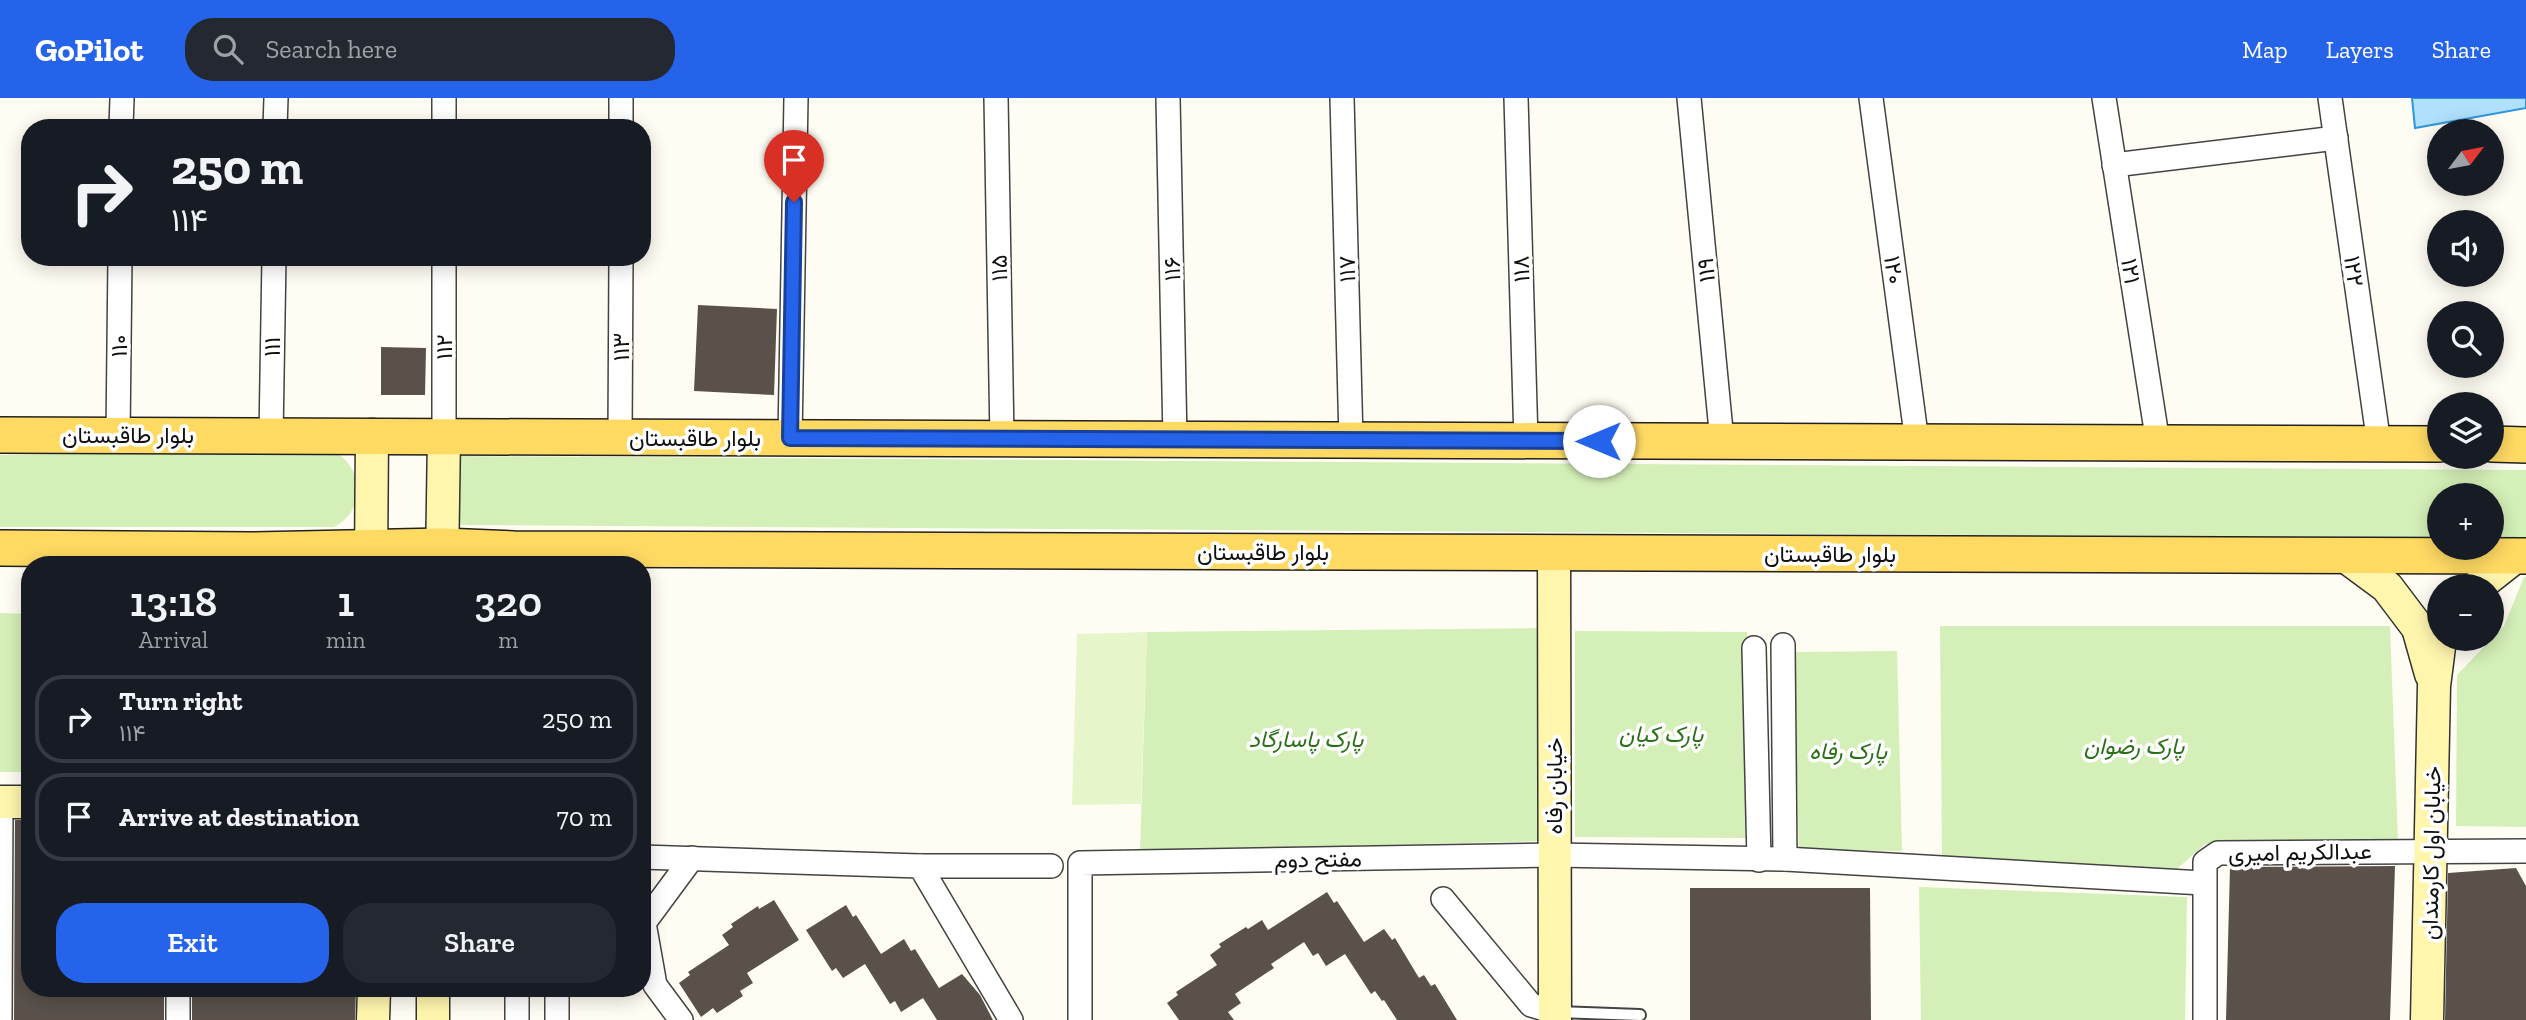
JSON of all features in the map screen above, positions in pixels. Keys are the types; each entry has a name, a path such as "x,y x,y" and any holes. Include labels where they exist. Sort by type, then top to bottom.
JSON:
{"main road":[{"name":"بلوار طاقبستان","path":"0,435 2427,444"},
{"path":"2504,444 2526,444"},
{"name":"بلوار طاقبستان","path":"0,548 235,556"},
{"name":"بلوار طاقبستان","path":"651,557 1554,553 2521,556"},
{"name":"بلوار طاقبستان","path":"371,556 442,556"}],"street":[{"path":"121,119 122,98"},
{"path":"275,119 276,98"},
{"path":"444,98 444,119"},
{"path":"621,98 621,119"},
{"path":"790,438 796,98"},
{"name":"۱۱۵","path":"996,98 1002,439"},
{"name":"۱۱۶","path":"1168,98 1175,439"},
{"name":"۱۱۷","path":"1342,98 1351,440"},
{"name":"۱۱۸","path":"1516,98 1526,441"},
{"name":"۱۱۹","path":"1689,98 1722,442"},
{"name":"۱۲۰","path":"1871,98 1917,442"},
{"name":"۱۲۱","path":"2104,98 2158,443"},
{"name":"۱۲۲","path":"2330,98 2379,444"},
{"path":"2114,165 2336,138"},
{"name":"۱۱۰","path":"118,435 120,266"},
{"name":"۱۱۱","path":"271,436 274,266"},
{"name":"۱۱۲","path":"444,266 444,436"},
{"name":"۱۱۳","path":"620,437 621,266"},
{"path":"371,556 372,435"},
{"path":"442,556 444,436"},
{"name":"خیابان رفاه","path":"1554,553 1555,1016"},
{"path":"2345,556 2387,587 2418,628 2434,686"},
{"path":"2496,574 2521,556"},
{"path":"1783,645 1785,859"},
{"path":"1755,648 1759,860"},
{"path":"2434,686 2438,651"},
{"name":"خیابان اول کارمندان","path":"2427,1020 2434,686"},
{"path":"0,1020 10,802"},
{"name":"عبدالکریم امیری","path":"2205,1020 2203,883 2205,862 2218,853 2431,850 2523,857"},
{"name":"مفتح دوم","path":"1080,1020 1080,863 1555,855 1785,859 2203,883"},
{"path":"651,857 920,866 1051,866"},
{"path":"651,914 692,858"},
{"path":"920,866 1011,1020"},
{"path":"1443,899 1531,1006 1555,1016"},
{"path":"651,962 655,985 681,1020"},
{"path":"178,997 178,1020"},
{"path":"373,1020 374,997"},
{"path":"433,997 433,1020"},
{"path":"517,997 517,1020"},
{"path":"557,997 557,1020"}],"lane":[{"path":"1555,1016 1640,1014"}],"green space":[{"path":"332,450 343,457 350,467 357,488 352,510 345,520 334,527 0,527 0,455"},
{"path":"454,456 2526,470 2526,539 2504,539 2504,483 2427,483 2427,538 454,525"},
{"path":"2526,577 2526,827 2456,826 2457,675 2480,651 2504,651 2504,626"},
{"path":"0,613 21,614 21,772 0,772"},
{"name":"پارک رضوان","path":"1940,626 2390,626 2398,841 2205,844 2177,869 1942,856"},
{"name":"پارک پاسارگاد","path":"1543,628 1542,841 1140,851 1147,632"},
{"name":"پارک کیان","path":"1575,631 1747,632 1746,838 1575,837"},
{"path":"1147,632 1141,804 1072,805 1077,634"},
{"name":"پارک رفاه","path":"1897,651 1902,851 1799,850 1794,652"},
{"path":"1919,887 2187,897 2185,1020 1921,1020"}],"water":[{"path":"2412,98 2526,98 2526,108 2465,119 2427,119 2427,126 2415,128"}],"building":[{"path":"698,305 777,309 774,395 694,391"},
{"path":"381,347 426,348 425,395 381,395"},
{"path":"15,820 21,820 21,997 164,997 164,1020 14,1020"},
{"path":"2395,866 2390,1020 2226,1020 2230,867"},
{"path":"2516,868 2526,886 2526,1020 2445,1020 2448,873"},
{"path":"1690,888 1870,888 1871,1020 1690,1020"},
{"path":"1327,892 1334,903 1337,901 1364,942 1384,929 1392,940 1395,938 1419,978 1424,975 1431,986 1435,984 1457,1020 1397,1020 1375,991 1371,994 1345,954 1326,966 1318,953 1313,956 1304,942 1271,964 1274,968 1235,994 1241,1003 1228,1012 1234,1020 1179,1020 1167,1003 1178,995 1176,992 1217,965 1210,955 1221,947 1219,944 1262,920 1268,930"},
{"path":"774,900 799,940 747,973 753,983 740,991 743,996 717,1013 713,1008 701,1017 679,983 690,975 688,972 729,945 722,935 733,927 731,924 758,906 759,909"},
{"path":"846,905 853,917 856,915 881,954 904,939 911,951 915,949 939,988 962,974 980,995 993,1020 937,1020 923,998 901,1012 895,1001 890,1004 865,964 843,978 836,968 832,971 806,930"},
{"path":"192,997 356,997 355,1020 192,1020"}],"route":[{"path":"794,202 790,438 1599,441"}]}
